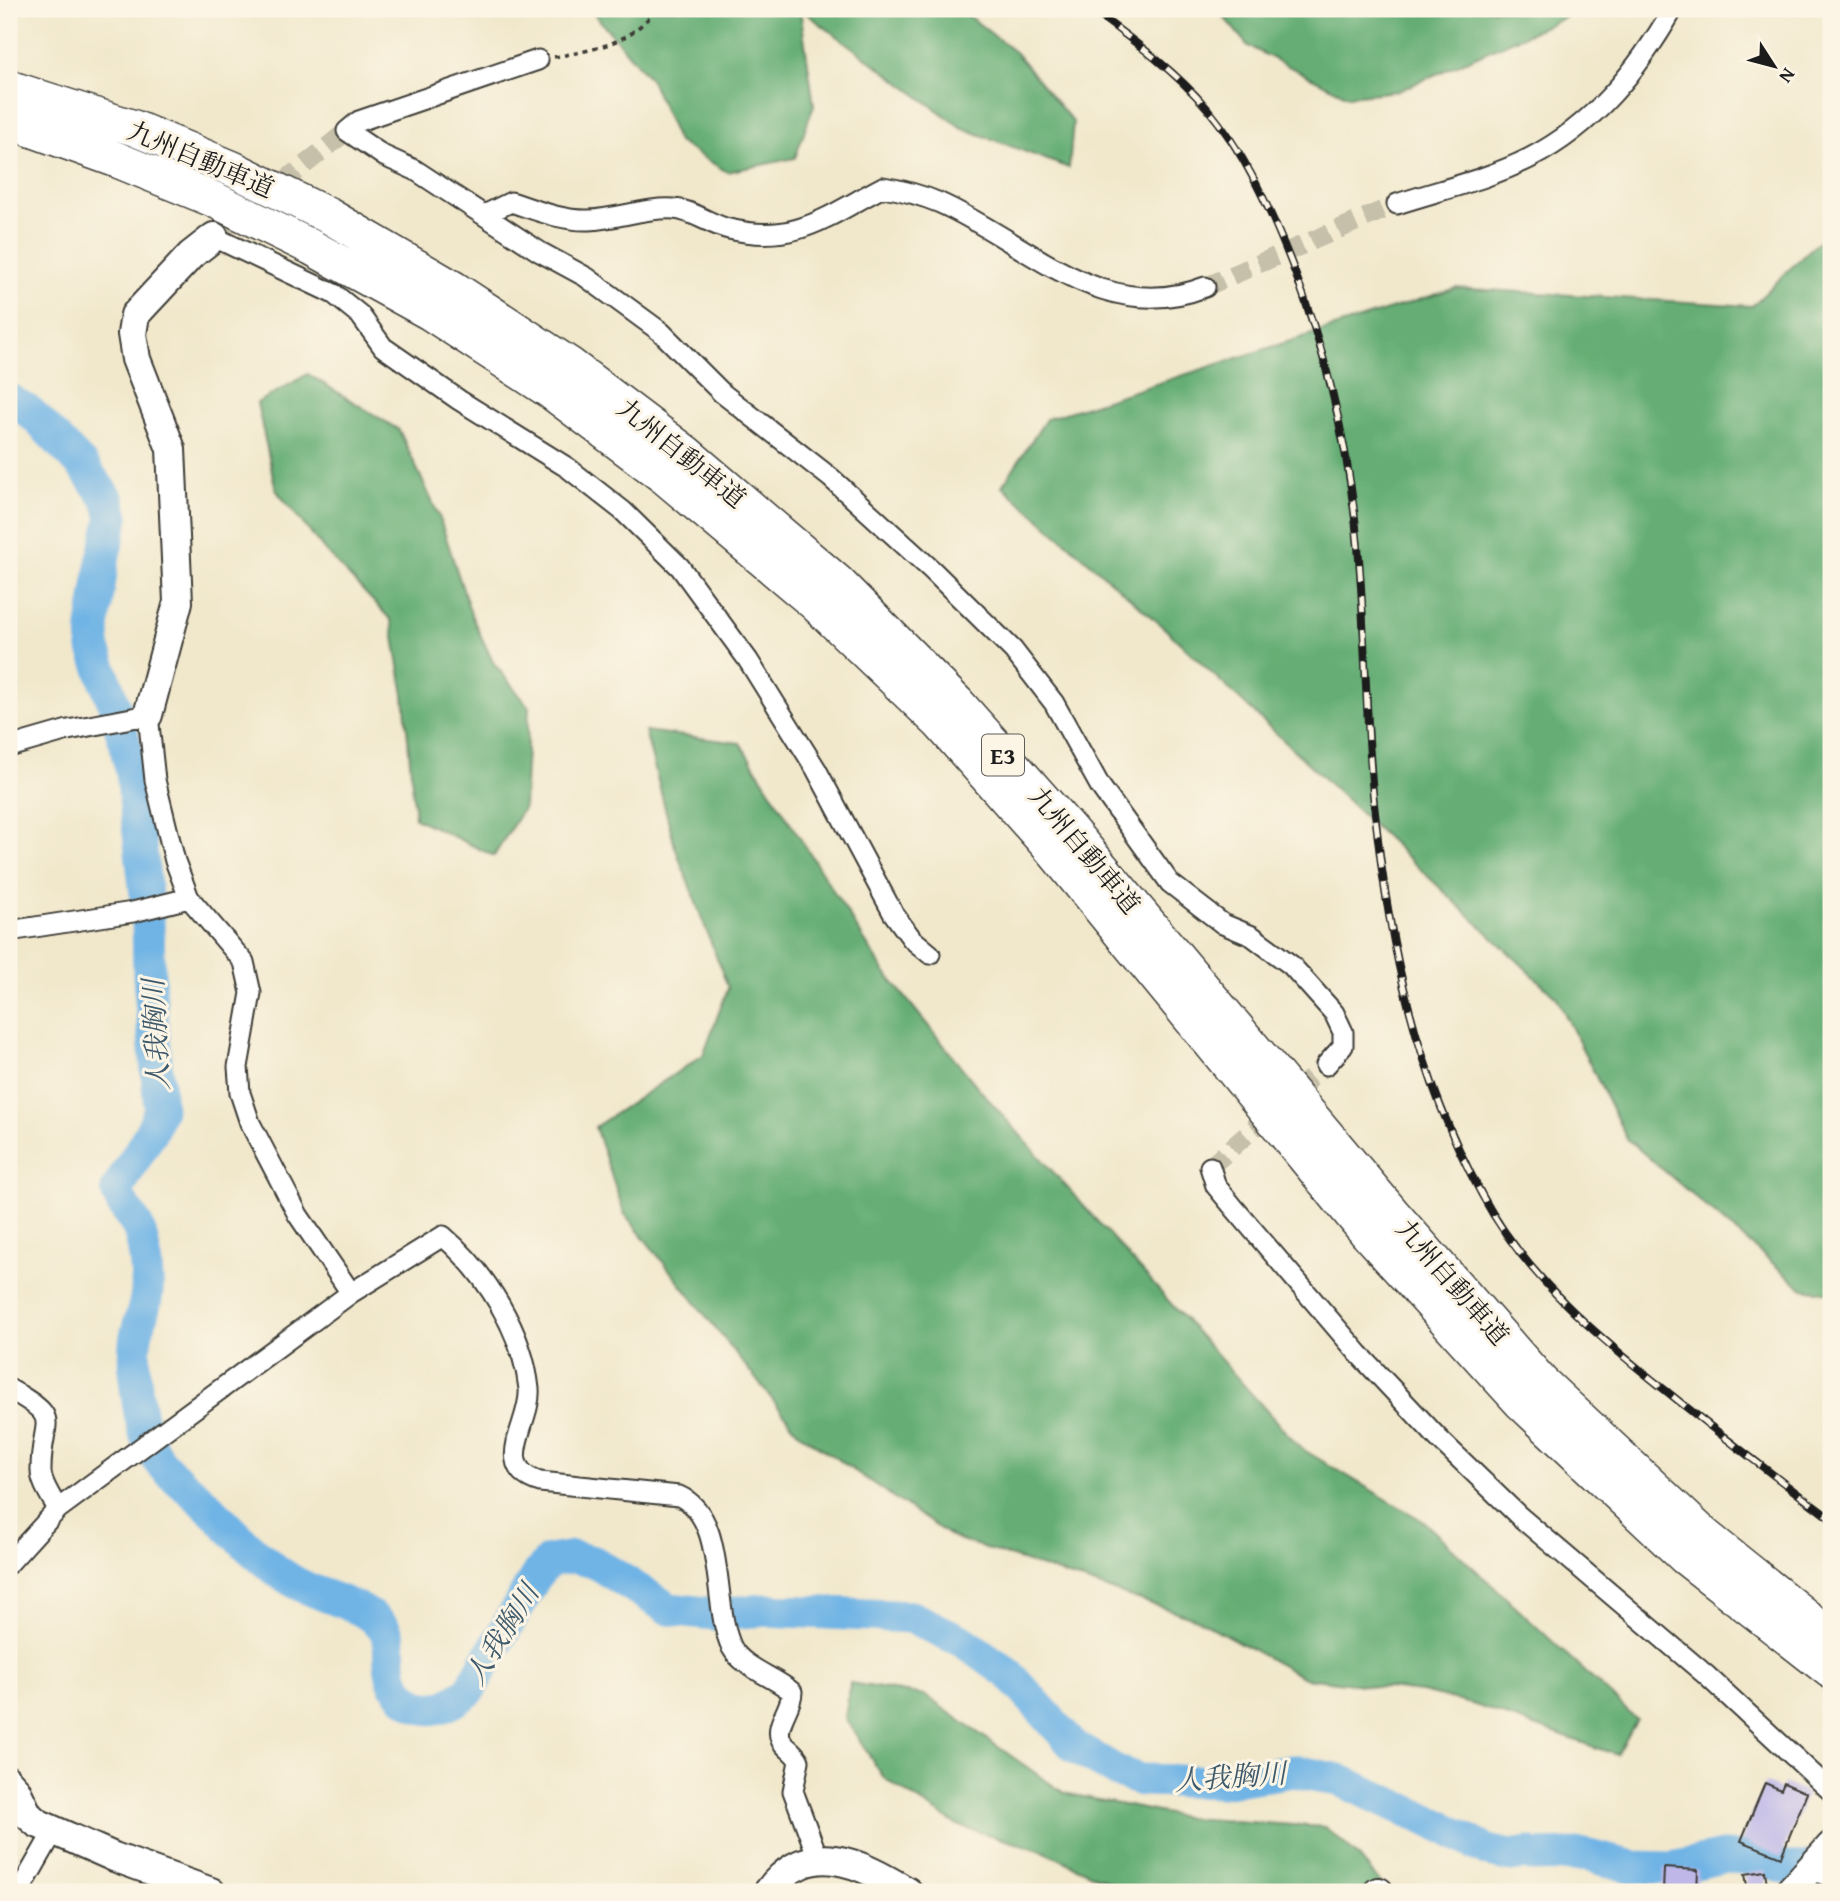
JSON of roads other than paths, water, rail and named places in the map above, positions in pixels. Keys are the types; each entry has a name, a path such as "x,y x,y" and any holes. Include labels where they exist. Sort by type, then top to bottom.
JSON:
{"highway":[{"name":"九州自動車道","path":"9,88 135,128 233,169 329,216 454,289 568,364 687,454 837,582 958,704 1068,828 1392,1213 1541,1382 1704,1536 1831,1637"},
{"name":"九州自動車道","path":"9,121 115,159 215,200 311,247 431,313 548,390 665,477 816,604 939,722 1055,853 1368,1234 1521,1402 1685,1557 1831,1671"}],"street":[{"path":"1397,204 1530,158 1576,128 1602,107 1651,48 1673,9"},
{"path":"538,60 359,121 347,131 384,156 415,170 586,277 661,332 722,393 831,478 1013,650 1054,703 1100,786 1170,883 1223,924 1252,936 1291,965 1334,1013 1343,1032 1343,1046 1326,1065"},
{"path":"484,215 511,202 553,216 588,220 675,209 716,226 766,235 828,220 843,208 883,187 911,192 940,203 1070,279 1095,288 1160,299 1183,296 1205,288"},
{"path":"351,1293 298,1215 250,1123 240,1093 238,1067 251,993 244,962 189,898 175,861 155,780 148,715 178,602 171,449 136,359 132,334 135,315 191,255 214,237 334,294 360,315 383,347 459,400 568,468 623,511 680,567 748,660 816,769 893,913 912,939 930,954"},
{"path":"9,747 68,730 148,715"},
{"path":"9,931 133,912 189,898"},
{"path":"1210,1167 1216,1186 1235,1209 1359,1354 1438,1438 1519,1516 1706,1675 1831,1791"},
{"path":"9,1563 58,1509 351,1293 443,1236 468,1259 497,1303 522,1350 529,1391 515,1449 514,1460 520,1469 530,1479 540,1482 679,1496 695,1507 708,1527 731,1646 746,1662 792,1692 792,1702 779,1734 782,1743 799,1761 793,1791 818,1858"},
{"path":"9,1389 37,1405 49,1425 40,1471 58,1509"},
{"path":"9,1776 20,1787 46,1826"},
{"path":"9,1799 46,1826 114,1857 211,1892"},
{"path":"19,1892 46,1826"},
{"path":"1789,1892 1819,1873 1831,1846"},
{"path":"768,1892 781,1875 818,1858 841,1859 908,1892"}],"waterway":[{"name":"人我胸川","path":"9,400 31,413 82,465 108,500 113,517 103,559 93,627 94,649 116,710 132,772 148,913 149,976 160,1109 151,1132 117,1189 138,1228 145,1260 147,1295 136,1336 134,1361 139,1408 146,1435 155,1455 169,1471 268,1564 302,1586 348,1604 380,1624 389,1641 391,1673 403,1695 417,1705 431,1709 451,1703 469,1691 536,1576 549,1561 573,1557 594,1562 669,1609 715,1614 766,1610 911,1617 964,1642 1009,1674 1075,1747 1118,1772 1141,1780 1221,1782 1294,1771 1339,1780 1443,1827 1488,1851 1511,1856 1528,1853 1532,1856 1585,1855 1633,1867 1672,1868 1723,1857 1763,1859 1786,1868 1831,1863"}],"tunnel":[{"path":"214,237 347,131"},
{"path":"1205,287 1397,204"},
{"path":"1210,1167 1326,1065"}],"railway":[{"path":"1091,9 1166,67 1220,124 1265,201 1291,262 1315,331 1335,402 1354,510 1361,580 1372,780 1388,912 1409,1010 1423,1057 1459,1150 1482,1195 1520,1253 1590,1328 1730,1442 1831,1519"}]}
